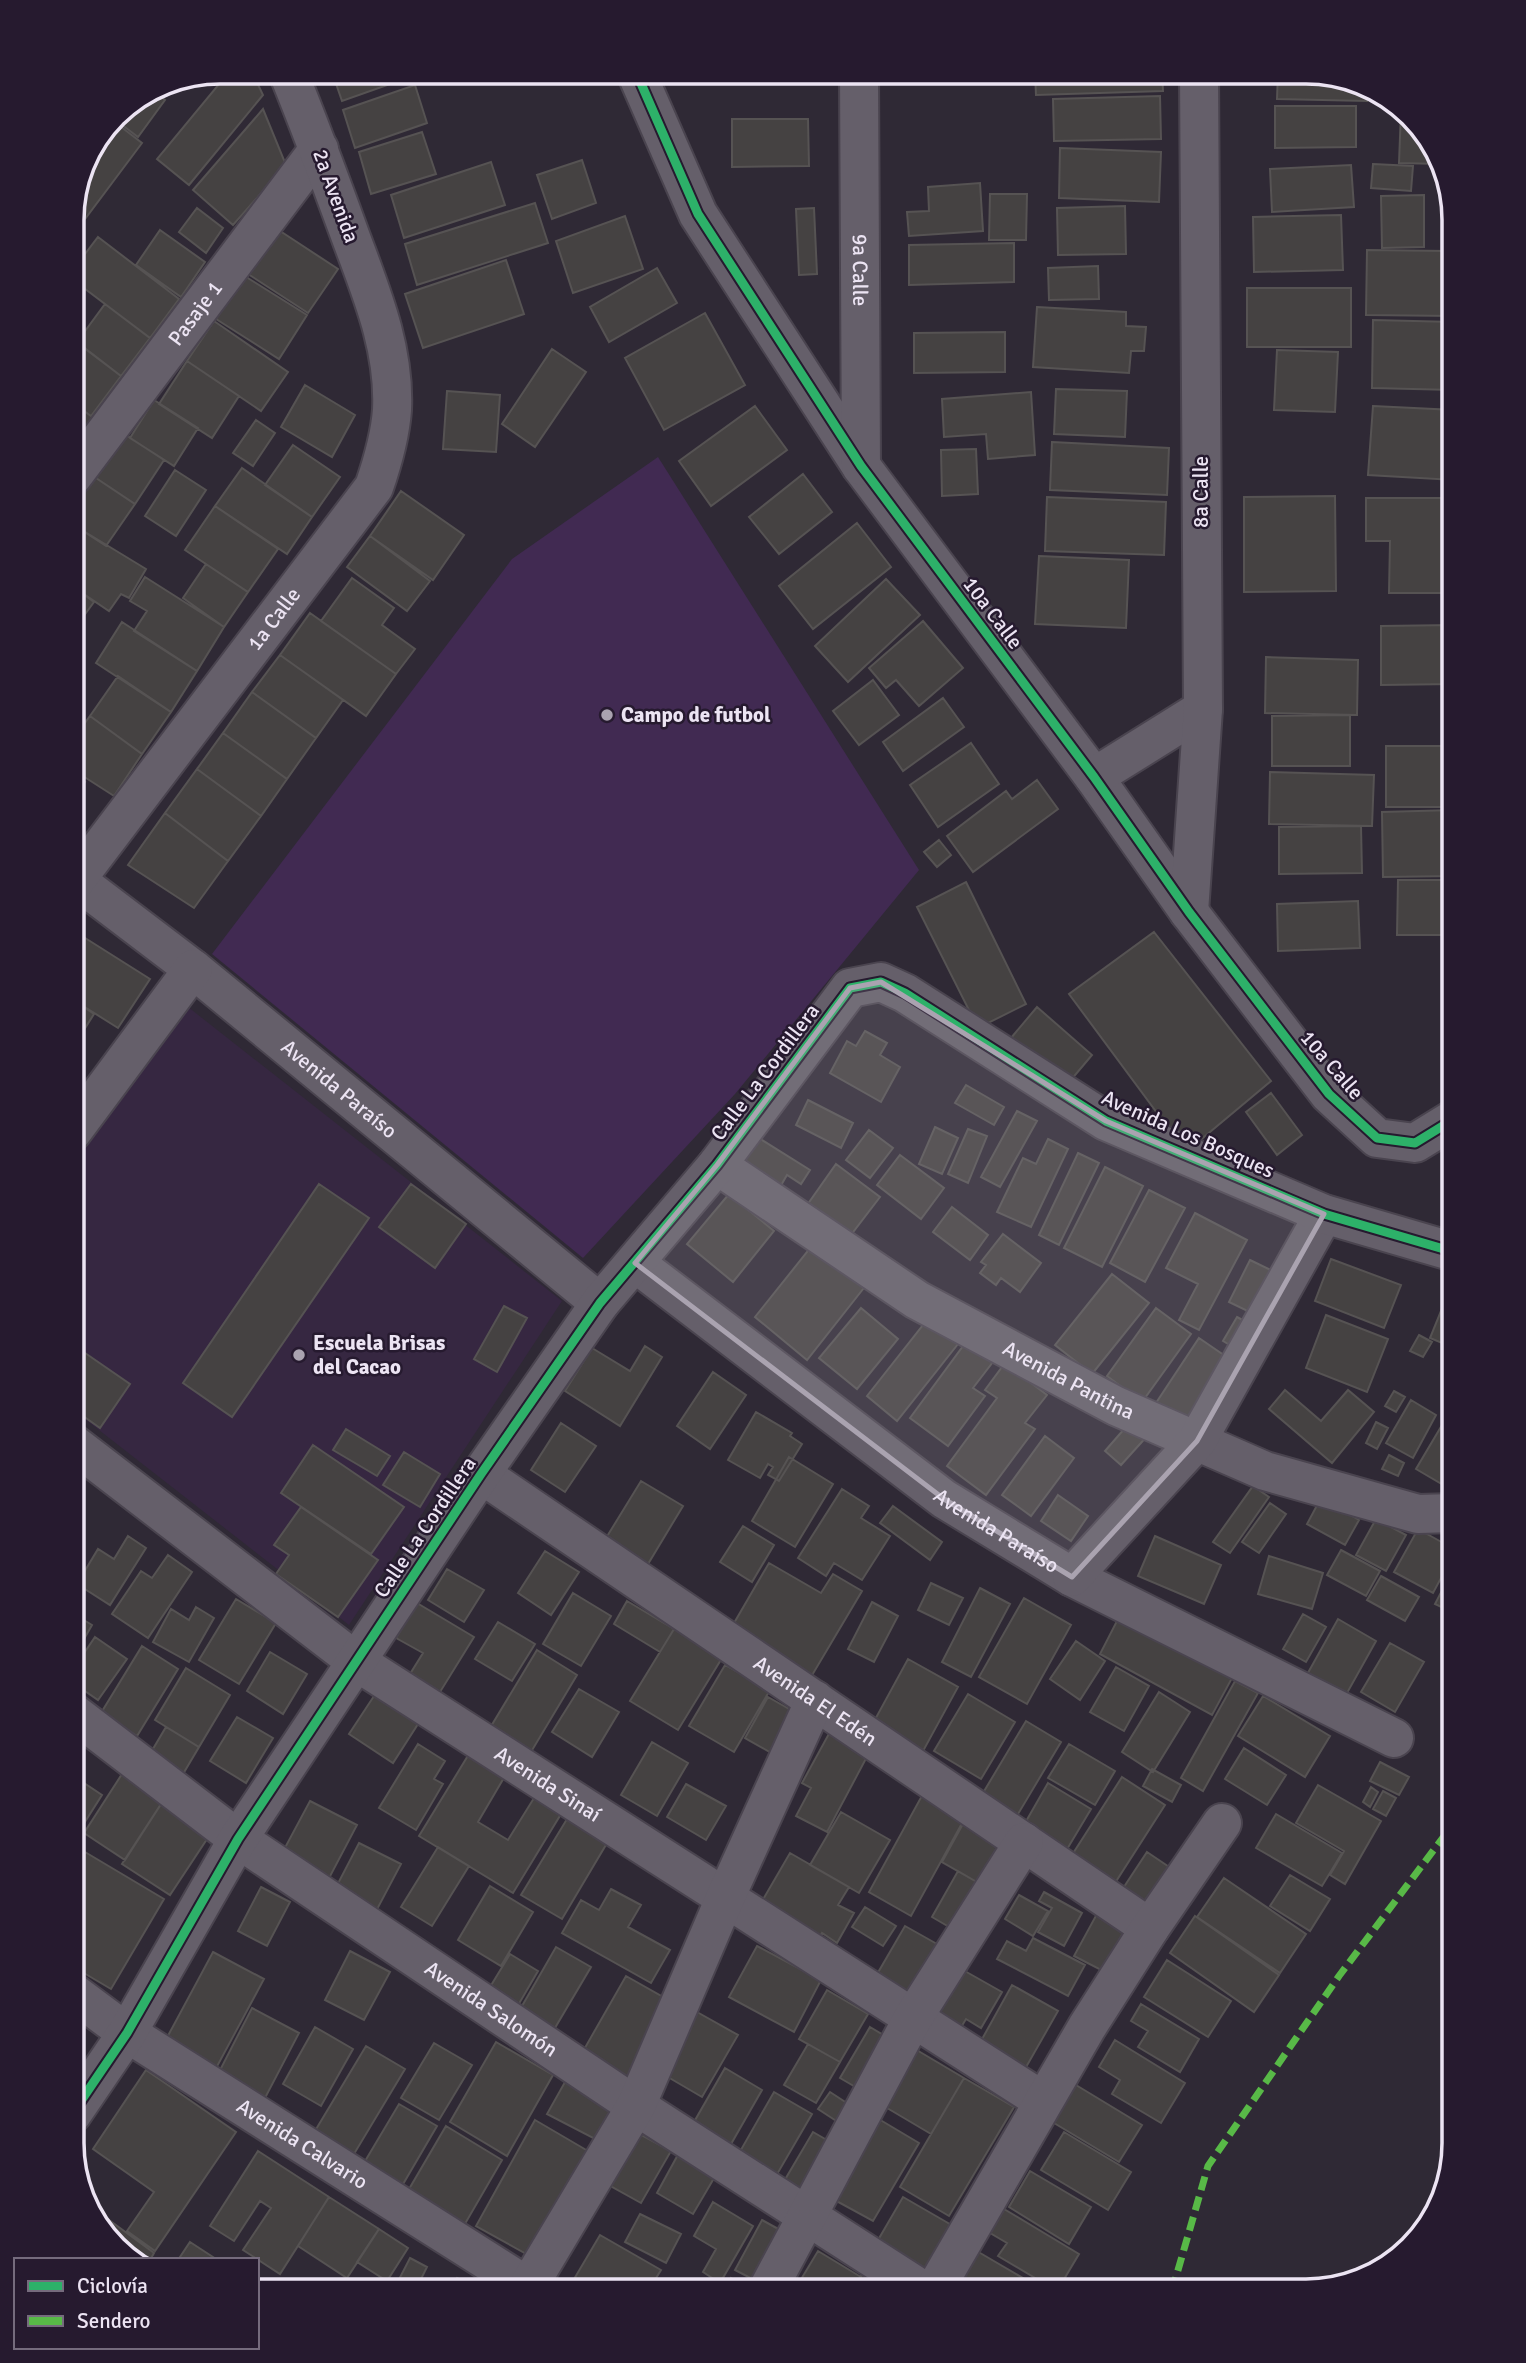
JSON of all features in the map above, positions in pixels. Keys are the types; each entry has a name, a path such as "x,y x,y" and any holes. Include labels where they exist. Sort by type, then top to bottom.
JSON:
{"street":[{"name":"2a Avenida","path":"293,84 381,320"},
{"name":"10a Calle","path":"641,84 698,214 861,466 1094,777 1189,912 1329,1094 1377,1138 1415,1143 1442,1126"},
{"name":"9a Calle","path":"859,84 861,466"},
{"name":"8a Calle","path":"1189,912 1203,709 1199,84"},
{"name":"Pasaje 1","path":"84,461 319,149"},
{"name":"1a Calle","path":"84,867 374,487 387,448 392,409 389,360 381,320"},
{"path":"1094,777 1203,709"},
{"name":"Avenida Paraíso","path":"84,889 193,969 600,1303"},
{"path":"84,1116 193,969"},
{"name":"Avenida Los Bosques","path":"850,988 881,982 905,993 1106,1121 1324,1214 1442,1248"},
{"name":"Calle La Cordillera","path":"84,2097 127,2033 238,1839 481,1474 600,1303 717,1165 850,988"},
{"name":"Avenida Pantina","path":"717,1165 917,1300 1116,1406 1278,1475 1419,1514 1442,1514"},
{"path":"1072,1577 1197,1441 1324,1214"},
{"name":"Avenida Paraíso","path":"635,1263 944,1499 1072,1577 1394,1738"},
{"name":"Avenida Sinaí","path":"84,1452 357,1661 1042,2101"},
{"name":"Avenida El Edén","path":"481,1474 1150,1928"},
{"path":"538,2279 636,2105 814,1700"},
{"name":"Avenida Salomón","path":"84,1721 238,1839 636,2105 905,2279"},
{"path":"941,2279 1042,2101 1150,1928 1222,1823"},
{"path":"773,2279 914,2018 1024,1842"},
{"name":"Avenida Calvario","path":"84,2001 127,2033 516,2279"}],"highlighted area":[{"path":"881,982 1106,1121 1324,1214 1197,1441 1072,1577 944,1499 635,1263 717,1165 850,988"}],"shaded area":[{"name":"Campo de futbol","path":"658,457 919,870 735,1094 583,1258 212,954 512,559"},
{"name":"Escuela Brisas del Cacao","path":"183,1003 562,1301 349,1625 84,1418 84,1147"}],"building":[{"path":"219,84 258,84 263,95 189,185 157,159"},
{"path":"336,84 390,84 342,101"},
{"path":"1036,84 1163,84 1163,91 1036,95"},
{"path":"1278,84 1315,84 1350,91 1367,99 1367,101 1277,99"},
{"path":"415,85 427,123 355,148 343,110"},
{"path":"1160,96 1161,139 1054,141 1053,99"},
{"path":"162,97 165,100 138,137 123,125 137,112"},
{"path":"1275,106 1356,106 1356,147 1275,148"},
{"path":"263,109 286,165 233,225 193,190"},
{"path":"732,119 808,119 809,166 732,167"},
{"path":"1401,123 1419,144 1430,164 1399,163"},
{"path":"121,127 142,143 84,220 85,202 94,168 112,137"},
{"path":"422,132 436,174 371,194 359,152"},
{"path":"1060,148 1161,152 1159,202 1059,198"},
{"path":"582,160 596,203 552,219 537,175"},
{"path":"491,162 505,205 404,238 391,195"},
{"path":"1373,164 1413,166 1411,191 1371,188"},
{"path":"1351,165 1354,207 1272,212 1270,169"},
{"path":"980,183 983,231 909,236 907,212 929,211 928,187"},
{"path":"990,194 1027,194 1026,240 989,240"},
{"path":"1424,195 1424,247 1382,248 1381,196"},
{"path":"535,203 548,243 417,285 405,244"},
{"path":"1125,206 1126,254 1058,255 1057,208"},
{"path":"197,208 223,228 206,253 179,232"},
{"path":"814,208 817,274 799,275 796,209"},
{"path":"1341,215 1343,270 1254,272 1253,217"},
{"path":"625,216 643,269 573,293 556,241"},
{"path":"274,227 338,269 308,313 245,272"},
{"path":"160,230 205,262 181,297 136,265"},
{"path":"98,237 179,299 150,338 84,288 84,255"},
{"path":"1014,243 1014,282 909,285 909,245"},
{"path":"1367,250 1442,251 1442,316 1366,315"},
{"path":"506,260 524,314 423,348 405,294"},
{"path":"1098,266 1099,299 1049,300 1048,268"},
{"path":"657,268 677,303 609,342 590,307"},
{"path":"243,275 307,315 279,359 216,319"},
{"path":"1247,288 1351,288 1351,347 1247,347"},
{"path":"105,304 150,338 121,376 84,347 84,332"},
{"path":"1037,307 1126,312 1126,326 1146,327 1144,351 1131,351 1129,373 1033,367"},
{"path":"705,313 745,385 664,430 625,358"},
{"path":"1373,320 1442,322 1442,390 1372,388"},
{"path":"214,321 288,372 261,411 187,361"},
{"path":"1005,332 1005,372 914,373 914,333"},
{"path":"84,348 121,376 91,416 84,411"},
{"path":"552,349 586,372 535,447 502,424"},
{"path":"1277,350 1338,352 1335,412 1274,410"},
{"path":"187,361 239,396 212,438 159,404"},
{"path":"305,385 355,415 332,457 281,427"},
{"path":"1056,389 1127,391 1125,437 1054,434"},
{"path":"447,391 500,395 496,452 443,449"},
{"path":"1031,392 1035,455 988,459 986,434 944,437 942,399"},
{"path":"154,400 198,428 174,466 130,438"},
{"path":"755,406 787,450 711,506 679,461"},
{"path":"1373,406 1442,409 1442,479 1368,475"},
{"path":"84,411 95,419 84,434"},
{"path":"256,420 275,433 253,466 233,453"},
{"path":"112,426 164,460 135,504 84,470"},
{"path":"1052,442 1169,448 1167,495 1050,490"},
{"path":"293,445 340,477 312,517 265,485"},
{"path":"976,449 978,494 942,496 941,450"},
{"path":"242,468 312,517 287,554 215,506"},
{"path":"84,470 135,504 106,546 84,532"},
{"path":"175,470 206,490 176,536 145,516"},
{"path":"803,474 832,512 779,554 749,517"},
{"path":"401,491 464,535 433,580 370,536"},
{"path":"1335,496 1336,591 1244,592 1244,497"},
{"path":"1047,497 1166,502 1164,555 1045,551"},
{"path":"1366,498 1442,498 1442,593 1389,593 1390,541 1366,541"},
{"path":"215,506 278,549 248,592 185,550"},
{"path":"857,523 891,567 813,629 779,586"},
{"path":"84,531 146,569 129,598 121,594 109,611 84,594"},
{"path":"370,536 430,581 407,611 347,567"},
{"path":"1039,556 1129,560 1126,628 1035,624"},
{"path":"206,564 248,592 224,627 183,598"},
{"path":"145,577 224,627 197,671 134,631 147,611 130,601"},
{"path":"352,578 394,608 382,625 415,649 396,674 321,621"},
{"path":"886,579 920,615 848,682 815,646"},
{"path":"84,595 94,602 84,616"},
{"path":"310,613 396,674 366,716 280,655"},
{"path":"923,621 963,668 919,706 896,680 886,688 869,668"},
{"path":"122,622 197,671 171,712 96,663"},
{"path":"1442,625 1442,684 1381,685 1381,626"},
{"path":"280,655 343,700 316,738 252,692"},
{"path":"1266,657 1358,660 1357,715 1265,713"},
{"path":"118,676 171,712 142,754 90,716"},
{"path":"873,680 899,715 859,745 833,711"},
{"path":"252,692 316,738 287,779 223,733"},
{"path":"943,698 964,727 903,771 883,742"},
{"path":"1350,715 1350,766 1272,766 1272,716"},
{"path":"90,716 142,754 114,796 84,777 84,724"},
{"path":"223,733 287,779 261,816 197,769"},
{"path":"971,743 999,784 938,827 910,785"},
{"path":"1386,746 1442,746 1442,807 1386,807"},
{"path":"197,769 261,816 228,861 165,813"},
{"path":"1270,772 1374,775 1372,826 1269,824"},
{"path":"1037,780 1058,809 973,872 947,836 1006,791 1012,799"},
{"path":"1442,810 1442,876 1383,877 1382,812"},
{"path":"165,813 228,861 194,908 128,865"},
{"path":"1361,826 1362,873 1279,874 1279,827"},
{"path":"939,840 951,855 937,867 924,852"},
{"path":"1398,880 1442,880 1442,935 1397,935"},
{"path":"966,882 1026,1004 978,1028 917,907"},
{"path":"1358,901 1360,948 1278,951 1277,904"},
{"path":"1154,932 1271,1081 1186,1152 1069,994"},
{"path":"84,937 150,979 118,1028 84,1007"},
{"path":"84,1007 94,1014 84,1030"},
{"path":"1037,1007 1092,1055 1065,1087 1011,1038"},
{"path":"865,1031 887,1043 880,1055 900,1067 881,1102 830,1073 847,1041 856,1046"},
{"path":"966,1085 1004,1107 994,1125 955,1103"},
{"path":"1271,1093 1302,1135 1277,1155 1246,1112"},
{"path":"808,1100 853,1123 841,1148 796,1125"},
{"path":"1017,1111 1037,1121 1000,1187 981,1177"},
{"path":"935,1127 958,1138 942,1174 919,1164"},
{"path":"968,1129 987,1136 968,1183 948,1174"},
{"path":"869,1130 893,1148 870,1178 846,1160"},
{"path":"754,1135 810,1170 801,1184 787,1175 780,1187 738,1161"},
{"path":"1048,1139 1068,1149 1031,1227 997,1212 1023,1158 1036,1164"},
{"path":"1078,1153 1099,1163 1059,1245 1039,1235"},
{"path":"900,1155 944,1188 921,1219 877,1185"},
{"path":"836,1164 880,1197 847,1240 805,1208"},
{"path":"1105,1167 1143,1186 1102,1267 1064,1248"},
{"path":"319,1184 369,1218 232,1417 183,1383"},
{"path":"411,1184 466,1224 435,1268 379,1227"},
{"path":"1149,1190 1185,1208 1145,1282 1110,1263"},
{"path":"729,1194 774,1231 733,1282 687,1244"},
{"path":"952,1207 988,1235 970,1260 933,1232"},
{"path":"1195,1213 1247,1240 1199,1330 1179,1320 1198,1284 1166,1268"},
{"path":"1003,1234 1041,1263 1020,1292 1001,1278 996,1285 980,1273 986,1265 981,1262"},
{"path":"815,1242 867,1284 807,1360 755,1317"},
{"path":"1331,1259 1401,1285 1384,1328 1315,1301"},
{"path":"1250,1260 1285,1277 1264,1319 1229,1302"},
{"path":"1112,1274 1149,1303 1092,1374 1055,1345"},
{"path":"504,1306 527,1318 497,1372 474,1359"},
{"path":"861,1308 898,1339 857,1389 819,1358"},
{"path":"1156,1308 1191,1334 1142,1402 1107,1376"},
{"path":"1442,1309 1442,1343 1430,1338"},
{"path":"1326,1315 1388,1339 1367,1392 1306,1368"},
{"path":"1237,1317 1259,1329 1245,1354 1223,1341"},
{"path":"927,1320 958,1344 897,1421 867,1396"},
{"path":"1419,1335 1432,1342 1423,1357 1410,1351"},
{"path":"969,1338 996,1358 973,1388 985,1396 948,1446 910,1418"},
{"path":"1199,1338 1231,1360 1185,1430 1152,1409"},
{"path":"645,1346 662,1357 620,1426 565,1391 592,1348 630,1371"},
{"path":"84,1352 130,1384 100,1428 84,1417"},
{"path":"1005,1363 1047,1395 1025,1423 1035,1429 986,1495 947,1466 997,1398 985,1390"},
{"path":"713,1372 746,1395 710,1449 677,1426"},
{"path":"1285,1390 1321,1421 1348,1390 1374,1412 1332,1463 1269,1409"},
{"path":"1394,1391 1405,1397 1396,1412 1385,1406"},
{"path":"1411,1400 1436,1415 1413,1458 1386,1443"},
{"path":"756,1412 792,1433 790,1436 802,1444 779,1481 768,1475 773,1467 768,1464 760,1478 728,1460"},
{"path":"1132,1420 1149,1434 1121,1465 1105,1451"},
{"path":"1376,1422 1388,1428 1377,1449 1366,1443"},
{"path":"561,1423 596,1446 565,1492 531,1470"},
{"path":"1442,1425 1442,1484 1416,1469"},
{"path":"346,1429 390,1456 377,1476 333,1450"},
{"path":"1045,1436 1074,1458 1031,1516 1002,1495"},
{"path":"313,1445 404,1507 371,1554 281,1493"},
{"path":"404,1452 440,1474 420,1507 383,1485"},
{"path":"1389,1455 1404,1463 1398,1476 1382,1469"},
{"path":"789,1457 833,1484 795,1547 752,1521"},
{"path":"641,1481 683,1506 645,1569 603,1543"},
{"path":"1253,1486 1269,1497 1230,1553 1213,1542"},
{"path":"842,1489 869,1506 861,1518 890,1536 862,1580 834,1563 826,1576 798,1558"},
{"path":"1058,1495 1088,1516 1071,1541 1041,1521"},
{"path":"1321,1498 1359,1520 1345,1545 1307,1524"},
{"path":"1270,1503 1286,1514 1259,1553 1242,1542"},
{"path":"893,1506 942,1542 930,1560 880,1523"},
{"path":"301,1507 378,1560 338,1617 276,1574 289,1555 274,1545"},
{"path":"1376,1519 1406,1535 1386,1571 1356,1555"},
{"path":"743,1526 774,1545 752,1582 720,1562"},
{"path":"1418,1529 1442,1542 1442,1576 1433,1593 1394,1572"},
{"path":"128,1536 146,1548 110,1605 84,1588 84,1572 98,1549 114,1559"},
{"path":"1155,1536 1221,1565 1204,1604 1138,1576"},
{"path":"1341,1550 1380,1571 1366,1596 1327,1575"},
{"path":"545,1551 579,1572 551,1615 518,1593"},
{"path":"168,1555 192,1572 148,1638 112,1614 141,1571 152,1578"},
{"path":"1269,1556 1323,1573 1312,1609 1258,1594"},
{"path":"769,1563 821,1593 833,1574 862,1591 811,1677 730,1630"},
{"path":"447,1569 484,1590 464,1622 428,1600"},
{"path":"1381,1576 1419,1597 1405,1621 1367,1600"},
{"path":"931,1583 963,1598 949,1625 918,1610"},
{"path":"980,1588 1010,1604 971,1677 942,1662"},
{"path":"1442,1590 1442,1607 1435,1604"},
{"path":"573,1593 611,1616 581,1666 543,1644"},
{"path":"1024,1598 1071,1625 1027,1704 979,1677"},
{"path":"236,1599 276,1623 239,1684 199,1660"},
{"path":"627,1601 674,1629 660,1652 614,1624"},
{"path":"872,1602 898,1616 874,1662 848,1649"},
{"path":"417,1603 474,1637 440,1692 410,1674 423,1653 396,1638"},
{"path":"196,1607 214,1618 189,1662 153,1642 171,1609 189,1620"},
{"path":"1303,1614 1326,1627 1306,1662 1283,1649"},
{"path":"1119,1617 1232,1678 1212,1715 1100,1654"},
{"path":"1338,1619 1376,1641 1342,1702 1304,1680"},
{"path":"84,1620 92,1625 84,1639"},
{"path":"498,1622 535,1644 512,1681 475,1659"},
{"path":"674,1629 722,1658 678,1730 630,1701"},
{"path":"95,1637 127,1659 98,1700 84,1690 84,1653"},
{"path":"1076,1641 1105,1661 1080,1700 1050,1679"},
{"path":"1390,1643 1424,1662 1395,1712 1361,1692"},
{"path":"142,1646 178,1669 137,1736 101,1713"},
{"path":"537,1650 577,1675 531,1752 490,1728"},
{"path":"270,1652 307,1674 283,1714 247,1691"},
{"path":"908,1659 958,1687 922,1753 872,1725"},
{"path":"725,1665 770,1690 734,1752 689,1726"},
{"path":"1116,1667 1149,1686 1124,1731 1090,1712"},
{"path":"186,1668 230,1695 199,1747 155,1720"},
{"path":"1235,1681 1258,1693 1203,1791 1181,1778"},
{"path":"579,1689 619,1712 592,1757 552,1732"},
{"path":"1159,1692 1190,1712 1153,1772 1122,1752"},
{"path":"968,1694 1015,1722 981,1779 934,1751"},
{"path":"374,1696 418,1724 393,1763 349,1734"},
{"path":"1263,1696 1330,1736 1305,1777 1238,1736"},
{"path":"768,1697 796,1713 773,1754 745,1738"},
{"path":"237,1717 273,1738 246,1783 210,1761"},
{"path":"1026,1721 1061,1742 1015,1819 980,1798"},
{"path":"166,1727 199,1747 183,1774 150,1754"},
{"path":"831,1730 870,1751 827,1832 796,1816 811,1788 802,1783"},
{"path":"652,1742 688,1763 657,1816 621,1795"},
{"path":"418,1744 445,1761 434,1779 443,1784 416,1830 379,1808"},
{"path":"1069,1744 1115,1771 1095,1805 1048,1778"},
{"path":"1244,1748 1286,1775 1267,1805 1225,1779"},
{"path":"469,1754 505,1776 478,1822 508,1840 534,1798 561,1814 513,1893 419,1836"},
{"path":"1380,1762 1409,1777 1399,1795 1370,1781"},
{"path":"1152,1769 1181,1785 1172,1802 1143,1786"},
{"path":"122,1774 163,1801 125,1860 84,1833"},
{"path":"1122,1777 1165,1805 1106,1897 1063,1869"},
{"path":"84,1783 102,1795 84,1823"},
{"path":"1048,1783 1091,1809 1060,1861 1017,1837"},
{"path":"686,1784 726,1806 706,1840 667,1817"},
{"path":"1318,1785 1381,1821 1345,1884 1330,1875 1344,1851 1296,1823"},
{"path":"1371,1787 1378,1792 1370,1807 1363,1802"},
{"path":"1383,1791 1396,1798 1386,1816 1373,1809"},
{"path":"924,1792 966,1816 911,1916 869,1892"},
{"path":"163,1801 211,1833 170,1895 122,1864"},
{"path":"310,1801 357,1825 327,1882 280,1857"},
{"path":"841,1812 890,1840 859,1893 810,1865"},
{"path":"570,1814 610,1838 562,1919 521,1895"},
{"path":"1276,1814 1342,1853 1322,1886 1256,1848"},
{"path":"964,1822 1004,1845 982,1885 942,1862"},
{"path":"359,1843 401,1864 374,1915 333,1893"},
{"path":"438,1847 469,1866 432,1926 401,1907"},
{"path":"1147,1852 1181,1875 1149,1922 1116,1899"},
{"path":"790,1853 849,1887 838,1905 854,1913 837,1943 822,1933 815,1944 757,1910"},
{"path":"84,1854 164,1899 111,1989 84,1973"},
{"path":"958,1871 982,1885 956,1931 932,1917"},
{"path":"1290,1875 1330,1899 1310,1931 1270,1906"},
{"path":"1224,1878 1306,1934 1280,1973 1197,1917"},
{"path":"490,1886 533,1912 501,1966 458,1940"},
{"path":"261,1887 290,1902 267,1946 238,1931"},
{"path":"611,1889 641,1905 628,1927 670,1950 651,1983 562,1933 581,1900 599,1910"},
{"path":"1044,1892 1082,1913 1064,1946 1038,1932 1052,1908 1039,1901"},
{"path":"1019,1895 1048,1911 1033,1936 1005,1919"},
{"path":"865,1907 896,1926 883,1946 852,1927"},
{"path":"1098,1912 1126,1927 1103,1971 1074,1956"},
{"path":"1195,1916 1279,1975 1254,2012 1170,1953"},
{"path":"905,1926 937,1944 908,1994 876,1976"},
{"path":"1033,1938 1085,1965 1068,1996 997,1959 1007,1941 1026,1951"},
{"path":"757,1946 821,1980 794,2032 729,1997"},
{"path":"556,1947 591,1967 552,2033 518,2013"},
{"path":"350,1951 390,1972 364,2020 325,2000"},
{"path":"213,1952 264,1979 214,2072 163,2045"},
{"path":"510,1954 538,1971 513,2014 484,1997"},
{"path":"1167,1960 1231,2001 1208,2037 1144,1997"},
{"path":"963,1970 1002,1992 981,2028 966,2019 957,2034 934,2021"},
{"path":"626,1976 670,2001 627,2078 582,2053"},
{"path":"1012,1985 1058,2011 1021,2076 976,2050"},
{"path":"827,1990 868,2014 840,2062 799,2039"},
{"path":"1141,2004 1199,2039 1180,2072 1138,2047 1148,2031 1131,2021"},
{"path":"252,2008 299,2033 265,2098 218,2074"},
{"path":"697,2012 738,2035 702,2097 661,2073"},
{"path":"315,2027 353,2049 321,2106 283,2084"},
{"path":"870,2027 895,2042 864,2092 840,2078"},
{"path":"1115,2040 1185,2083 1161,2123 1112,2094 1120,2080 1099,2067"},
{"path":"496,2042 553,2075 507,2156 450,2122"},
{"path":"434,2043 472,2065 439,2120 401,2098"},
{"path":"808,2044 840,2062 816,2103 784,2085"},
{"path":"366,2046 405,2069 354,2154 315,2131"},
{"path":"915,2049 964,2078 931,2134 882,2105"},
{"path":"725,2068 762,2090 731,2144 694,2122"},
{"path":"146,2070 236,2132 155,2251 127,2231 154,2192 93,2149"},
{"path":"964,2078 1014,2107 949,2216 900,2187"},
{"path":"565,2082 612,2107 595,2139 547,2114"},
{"path":"1071,2082 1142,2125 1119,2162 1049,2120"},
{"path":"774,2092 812,2114 776,2176 738,2155"},
{"path":"830,2092 859,2111 847,2128 818,2109"},
{"path":"399,2104 437,2126 399,2191 361,2168"},
{"path":"877,2118 919,2143 873,2221 831,2198"},
{"path":"535,2120 588,2151 530,2256 476,2226"},
{"path":"446,2126 502,2160 462,2229 405,2196"},
{"path":"636,2132 671,2151 641,2203 607,2184"},
{"path":"813,2132 839,2147 809,2198 783,2183"},
{"path":"1064,2132 1131,2172 1108,2210 1041,2170"},
{"path":"258,2151 329,2197 280,2274 243,2250 271,2208 260,2201 234,2241 210,2226"},
{"path":"680,2151 717,2173 693,2214 657,2193"},
{"path":"1030,2171 1091,2207 1069,2244 1009,2207"},
{"path":"329,2197 379,2229 347,2278 298,2246"},
{"path":"903,2197 955,2227 926,2277 874,2247"},
{"path":"713,2202 753,2226 722,2279 714,2279 703,2272 716,2249 694,2236"},
{"path":"1004,2209 1079,2254 1064,2279 1037,2279 998,2256 1007,2243 990,2233"},
{"path":"640,2214 681,2234 666,2263 625,2242"},
{"path":"106,2218 154,2253 151,2258 144,2256 118,2233"},
{"path":"762,2220 791,2236 767,2279 752,2279 735,2270"},
{"path":"379,2229 408,2248 388,2279 384,2279 357,2262"},
{"path":"600,2235 661,2270 655,2279 574,2279"},
{"path":"190,2242 214,2258 179,2258"},
{"path":"975,2250 1025,2279 958,2279"},
{"path":"818,2251 861,2277 860,2279 801,2279"},
{"path":"410,2258 427,2267 421,2279 399,2279"},
{"path":"863,2273 873,2279 860,2279"}],"marked path":[{"path":"1175,2279 1208,2166 1339,1976 1442,1839"}],"cycle path":[{"path":"641,84 698,214 861,466 1094,777 1189,912 1329,1094 1377,1138 1415,1143 1442,1126"},
{"path":"84,2096 127,2033 238,1839 481,1474 600,1303 717,1165 850,988 881,982 905,993 1106,1121 1324,1214 1442,1248"}],"place":[{"name":"Campo de futbol","path":"607,715"},
{"name":"Escuela Brisas del Cacao","path":"299,1355"}]}
